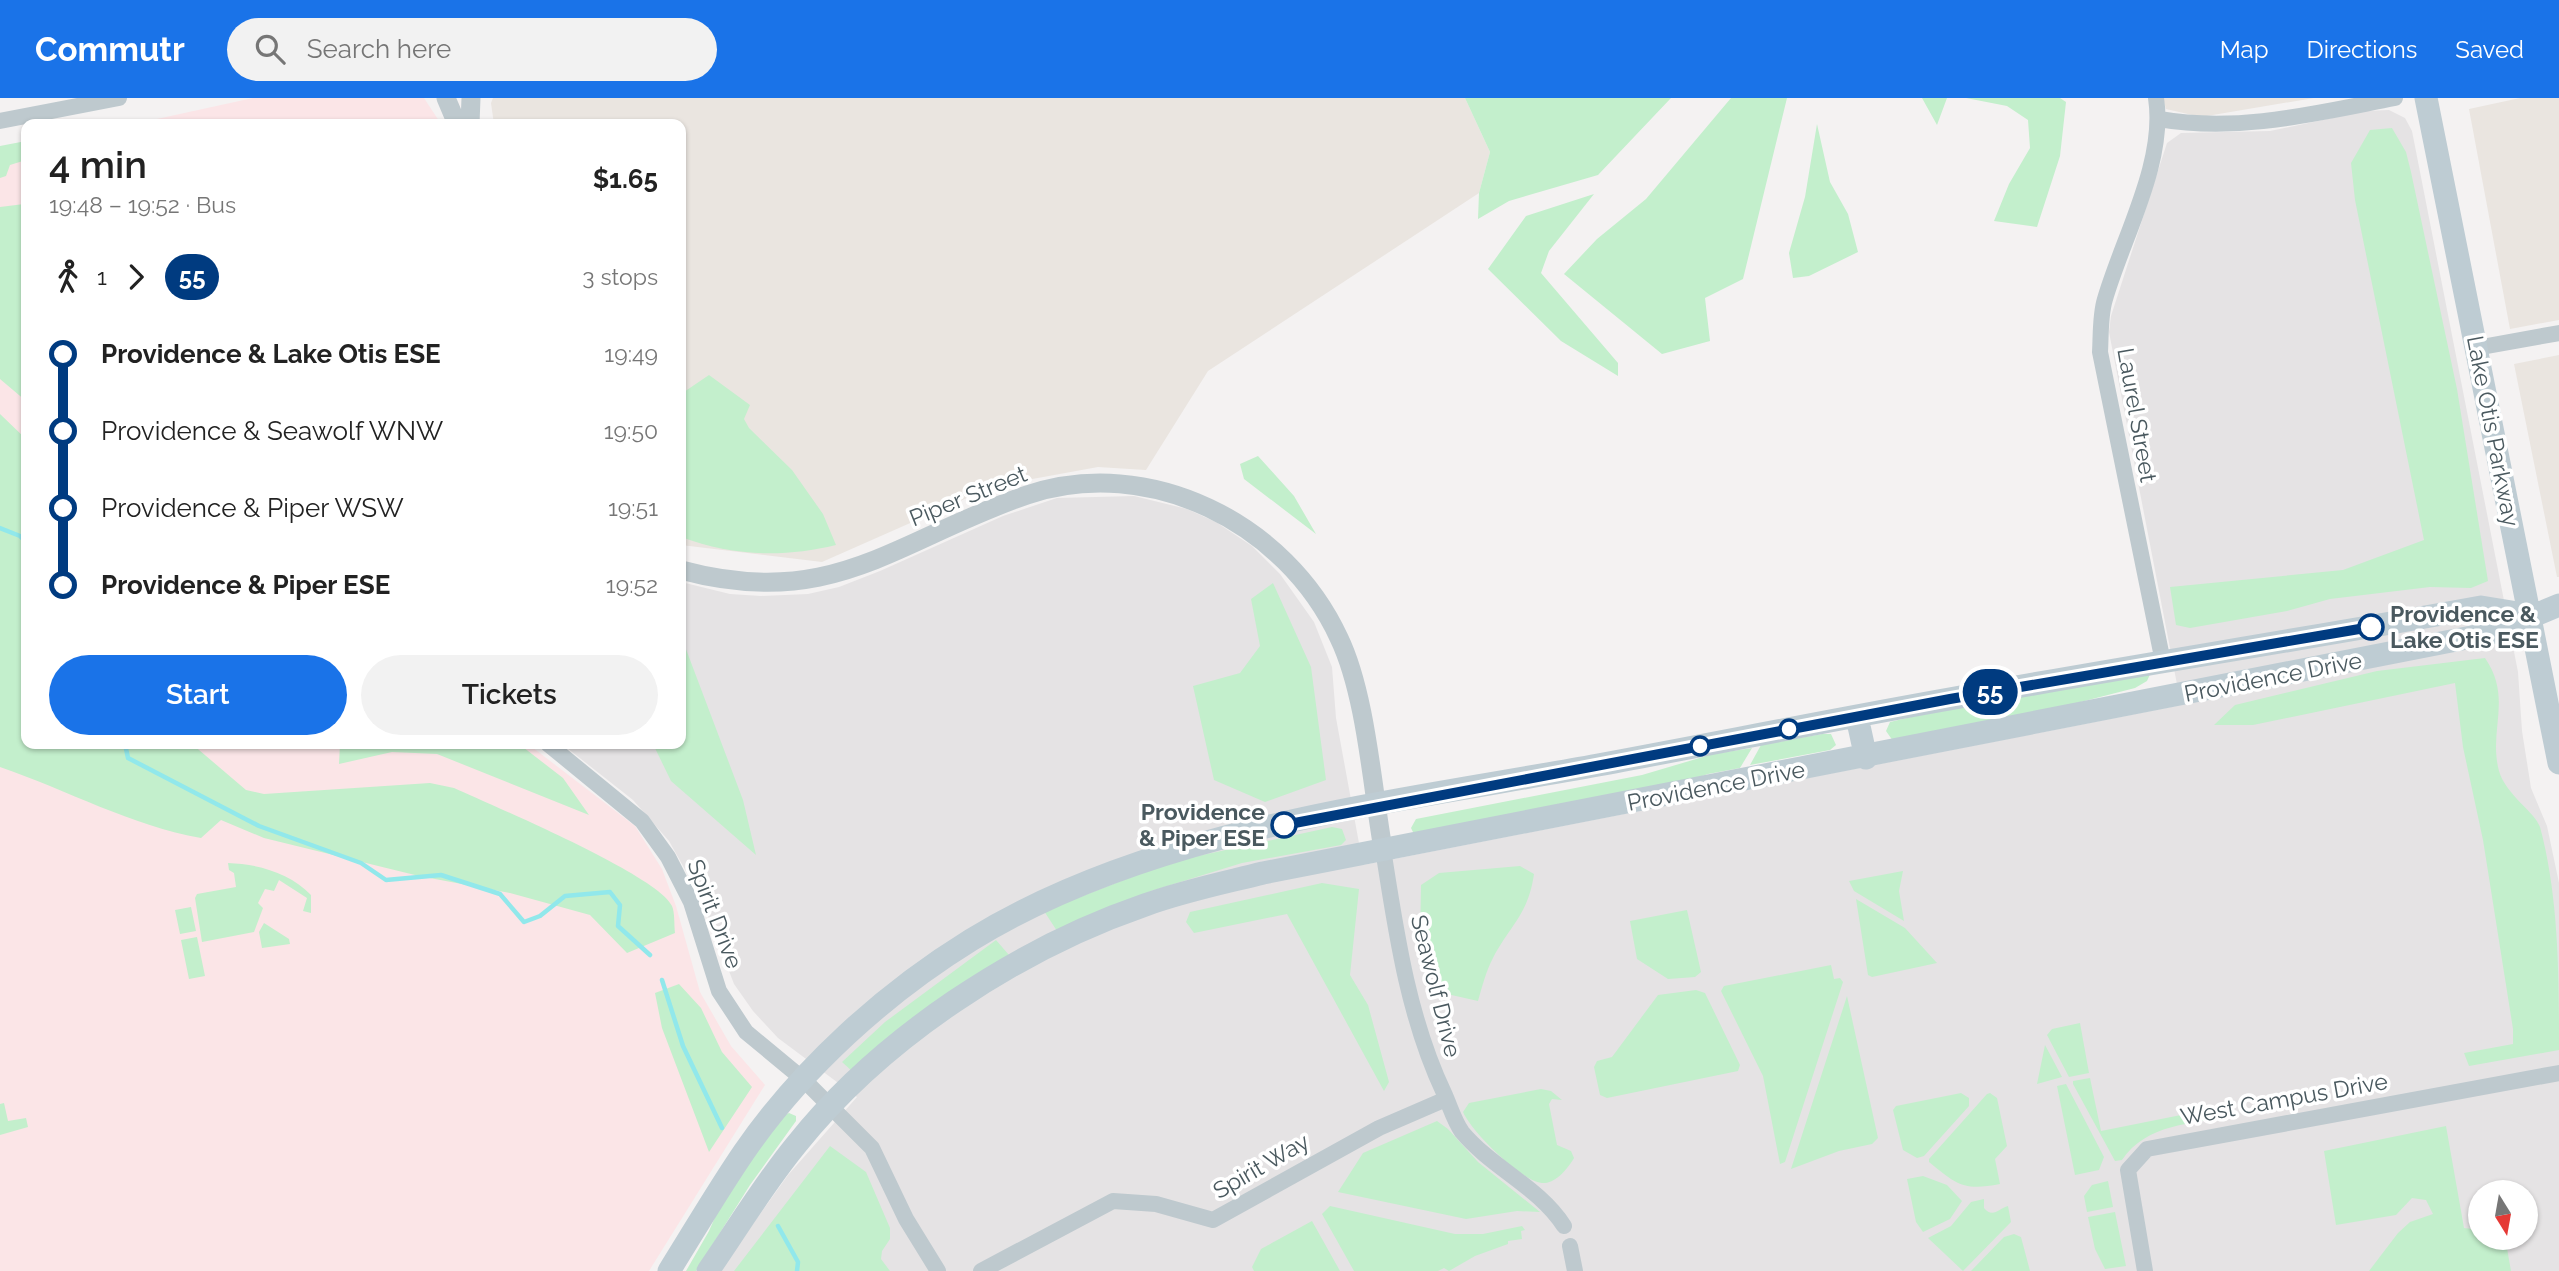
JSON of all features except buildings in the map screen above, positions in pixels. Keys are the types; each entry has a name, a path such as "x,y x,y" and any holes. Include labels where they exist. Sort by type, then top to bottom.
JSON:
{"main road":[{"name":"Lake Otis Parkway","path":"2426,98 2559,763"},
{"path":"2530,615 2559,605"},
{"name":"Providence Drive","path":"669,1271 746,1149 804,1080 886,1002 970,941 1030,907 1111,872 1172,852 1376,806 1857,717 2481,607 2530,615"},
{"name":"Providence Drive","path":"708,1271 796,1144 831,1106 896,1045 975,987 1088,927 1146,904 1200,888 1383,849 1866,758 2492,633 2530,615"},
{"path":"2088,713 2104,703 2152,687 2162,676 2163,662"},
{"path":"1857,717 1866,758"}],"street":[{"path":"0,121 119,98"},
{"path":"446,98 455,119"},
{"path":"470,119 471,98"},
{"name":"Laurel Street","path":"2156,98 2159,119 2156,147 2104,302 2100,352 2163,662"},
{"path":"2159,119 2213,124 2276,121 2395,98"},
{"path":"2476,348 2559,333"},
{"name":"Piper Street","path":"686,571 746,583 814,579 866,565 1030,494 1080,485 1113,483 1159,490 1208,505 1244,527 1277,553 1309,587 1340,638 1354,680 1383,849"},
{"name":"Spirit Drive","path":"554,749 642,821 668,857 691,902 719,991 746,1032 831,1106"},
{"name":"Seawolf Drive","path":"1383,849 1415,1014 1433,1071 1446,1099 1461,1130 1480,1151 1560,1219"},
{"name":"West Campus Drive","path":"2145,1271 2128,1170 2147,1149 2559,1073"},
{"name":"Spirit Way","path":"981,1271 1114,1201 1143,1201 1213,1220 1358,1139 1446,1099"},
{"path":"831,1106 872,1148 906,1219 938,1271"},
{"path":"1570,1246 1575,1271"}],"shaded area":[{"path":"253,98 424,98 438,119 157,119"},
{"path":"493,98 1465,98 1490,152 1479,193 1208,371 1146,470 1098,467 994,486 822,562 686,546 686,119 493,119"},
{"path":"2163,98 2314,98 2201,117 2166,109"},
{"path":"2520,98 2559,98 2559,320 2510,329 2469,109"},
{"path":"2389,110 2405,118 2412,131 2518,672 2522,731 2531,788 2547,826 2559,883 2559,1271 719,1271 788,1175 857,1097 778,1038 753,1011 734,984 701,898 669,841 633,800 568,749 686,749 686,583 730,594 761,596 808,594 839,587 1003,516 1057,498 1134,496 1187,509 1216,522 1252,546 1280,574 1314,622 1332,667 1336,718 1363,865 2181,705 2109,332 2111,316 2167,143 2181,133 2270,131 2365,111"},
{"path":"21,147 21,749 535,749 635,826 662,869 676,906 700,992 731,1046 765,1085 649,1271 0,1271 0,151"},
{"path":"2559,355 2559,577 2557,577 2514,364"}],"green space":[{"path":"1465,98 1671,98 1598,175 1509,201 1478,219 1479,193 1490,152"},
{"path":"1731,98 1787,98 1743,279 1705,298 1710,341 1662,354 1564,274 1597,239 1646,199"},
{"path":"1922,98 1947,98 1937,125"},
{"path":"1966,98 2060,98 2066,102 2060,156 2037,227 1994,221 2009,184 2030,148 2028,120 2007,106"},
{"path":"1817,124 1830,182 1848,214 1858,252 1809,276 1793,278 1789,253 1805,197"},
{"path":"2392,128 2406,152 2411,172 2457,389 2488,581 2471,588 2430,587 2330,599 2287,611 2190,628 2176,625 2170,587 2343,570 2424,540 2355,200 2351,163 2370,130"},
{"path":"21,142 21,162 10,165 6,176 0,178 0,146"},
{"path":"1594,194 1549,251 1541,273 1618,363 1618,376 1561,341 1488,269 1526,216"},
{"path":"21,204 21,397 0,379 0,207"},
{"path":"709,375 750,405 744,419 749,428 792,470 823,514 836,545 797,552 758,553 719,548 686,539 686,391"},
{"path":"0,414 21,434 21,749 198,749 246,790 264,794 430,783 454,788 572,842 637,877 660,893 672,906 675,933 627,953 590,915 510,893 419,876 264,838 221,820 201,838 175,832 125,816 0,767"},
{"path":"1258,456 1294,496 1316,534 1244,479 1240,464"},
{"path":"1273,583 1311,667 1326,780 1265,802 1214,780 1193,686 1240,673 1260,646 1251,599"},
{"path":"686,649 743,800 756,855 671,781 655,749 686,749"},
{"path":"2485,658 2493,673 2499,701 2496,756 2499,771 2508,788 2537,821 2546,854 2557,937 2559,1050 2469,1066 2464,1053 2513,1044 2513,1029 2483,840 2463,747 2455,683 2253,725 2214,725 2235,705 2377,671"},
{"path":"2151,672 2147,681 2135,688 2011,720 1893,741 1886,731 1890,722 1911,717"},
{"path":"1831,734 1836,745 1830,750 1750,765 1761,745"},
{"path":"1752,748 1740,768 1708,774 1660,790 1414,834 1411,828 1416,819 1642,775 1713,754"},
{"path":"340,749 525,749 563,778 589,815 437,754 392,752 339,764"},
{"path":"1332,827 1342,829 1346,840 1341,845 1242,863 1151,891 1057,931 1044,911 1170,862"},
{"path":"228,863 273,871 303,887 311,895 311,913 303,911 307,898 279,880 274,891 265,889 258,903 263,908 254,932 202,942 195,898 197,894 236,887 234,873 229,870"},
{"path":"1520,866 1534,874 1528,900 1491,963 1478,1001 1447,994 1420,943 1421,885 1439,873"},
{"path":"1903,871 1899,891 1904,921 1854,891 1849,881"},
{"path":"1322,883 1359,889 1350,975 1368,1005 1389,1082 1384,1091 1287,914 1194,933 1186,922 1190,912"},
{"path":"1856,899 1905,928 1937,963 1872,977 1868,975"},
{"path":"191,907 196,931 180,934 175,910"},
{"path":"1687,910 1701,972 1695,977 1668,979 1637,959 1630,921"},
{"path":"264,923 289,939 290,944 262,948 259,932"},
{"path":"197,937 205,976 189,979 181,940"},
{"path":"996,940 1009,955 853,1072 842,1062 885,1022"},
{"path":"1831,965 1834,979 1840,978 1843,982 1785,1162 1780,1164 1763,1076 1721,991 1724,986"},
{"path":"679,984 701,1008 722,1052 752,1087 709,1152 662,1028 655,993"},
{"path":"1696,990 1705,993 1740,1065 1738,1071 1607,1098 1600,1095 1594,1067 1597,1061 1612,1057 1658,995"},
{"path":"1847,996 1878,1138 1872,1144 1839,1151 1791,1169"},
{"path":"2080,1023 2089,1073 2069,1077 2047,1035 2052,1029"},
{"path":"2045,1045 2062,1077 2037,1084"},
{"path":"2090,1078 2101,1131 2231,1105 2233,1116 2157,1132 2132,1148 2122,1160 2115,1161 2073,1084 2073,1081"},
{"path":"2066,1084 2104,1157 2099,1170 2075,1175 2057,1086"},
{"path":"1541,1089 1551,1091 1562,1100 1552,1099 1549,1104 1557,1145 1571,1151 1574,1158 1558,1177 1545,1183 1524,1175 1499,1155 1476,1131 1463,1112 1469,1103"},
{"path":"1961,1093 1969,1098 1969,1106 1924,1156 1917,1158 1903,1150 1893,1110 1896,1106"},
{"path":"1990,1093 1997,1098 2007,1146 1995,1159 2000,1184 1978,1187 1961,1184 1939,1170 1929,1159"},
{"path":"4,1103 8,1121 26,1118 28,1127 0,1135 0,1104"},
{"path":"789,1113 796,1116 796,1121 750,1185 696,1271 686,1271 709,1231 726,1192 783,1116"},
{"path":"1437,1121 1448,1129 1478,1162 1540,1212 1517,1211 1466,1219 1338,1192 1363,1153"},
{"path":"2446,1126 2464,1228 2468,1228 2468,1250 2507,1250 2511,1271 2369,1271 2398,1233 2410,1222 2433,1214 2426,1200 2412,1198 2396,1215 2336,1225 2324,1151"},
{"path":"830,1146 866,1172 890,1228 890,1239 882,1251 881,1259 890,1271 734,1271"},
{"path":"1923,1176 1947,1185 1962,1201 1950,1219 1923,1232 1916,1222 1907,1179"},
{"path":"2108,1181 2113,1207 2087,1212 2084,1196 2092,1185"},
{"path":"1984,1199 1984,1208 1990,1213 2008,1206 2011,1222 1963,1271 1928,1238 1951,1226 1971,1202"},
{"path":"1330,1206 1455,1234 1483,1234 1522,1226 1525,1230 1521,1231 1522,1239 1508,1241 1508,1244 1475,1256 1449,1271 1444,1268 1438,1271 1354,1271 1322,1214"},
{"path":"2115,1212 2126,1266 2105,1269 2095,1249 2088,1217"},
{"path":"1312,1221 1340,1271 1254,1271 1252,1267 1261,1249"},
{"path":"2014,1234 2021,1237 2030,1271 1971,1271 2004,1237"}],"waterway":[{"path":"0,528 21,537"},
{"path":"126,749 128,758 259,826 361,863 386,880 441,875 500,894 524,922 540,916 565,896 610,892 620,905 618,926 650,955"},
{"path":"662,980 683,1046 722,1128"},
{"path":"778,1226 798,1262 797,1271"}],"bus line":[{"name":"55","path":"1284,825 1950,699 2371,627"}],"place":[{"name":"Providence & Lake Otis ESE","path":"2371,627"},
{"name":"Providence & Piper ESE","path":"1284,825"}]}
